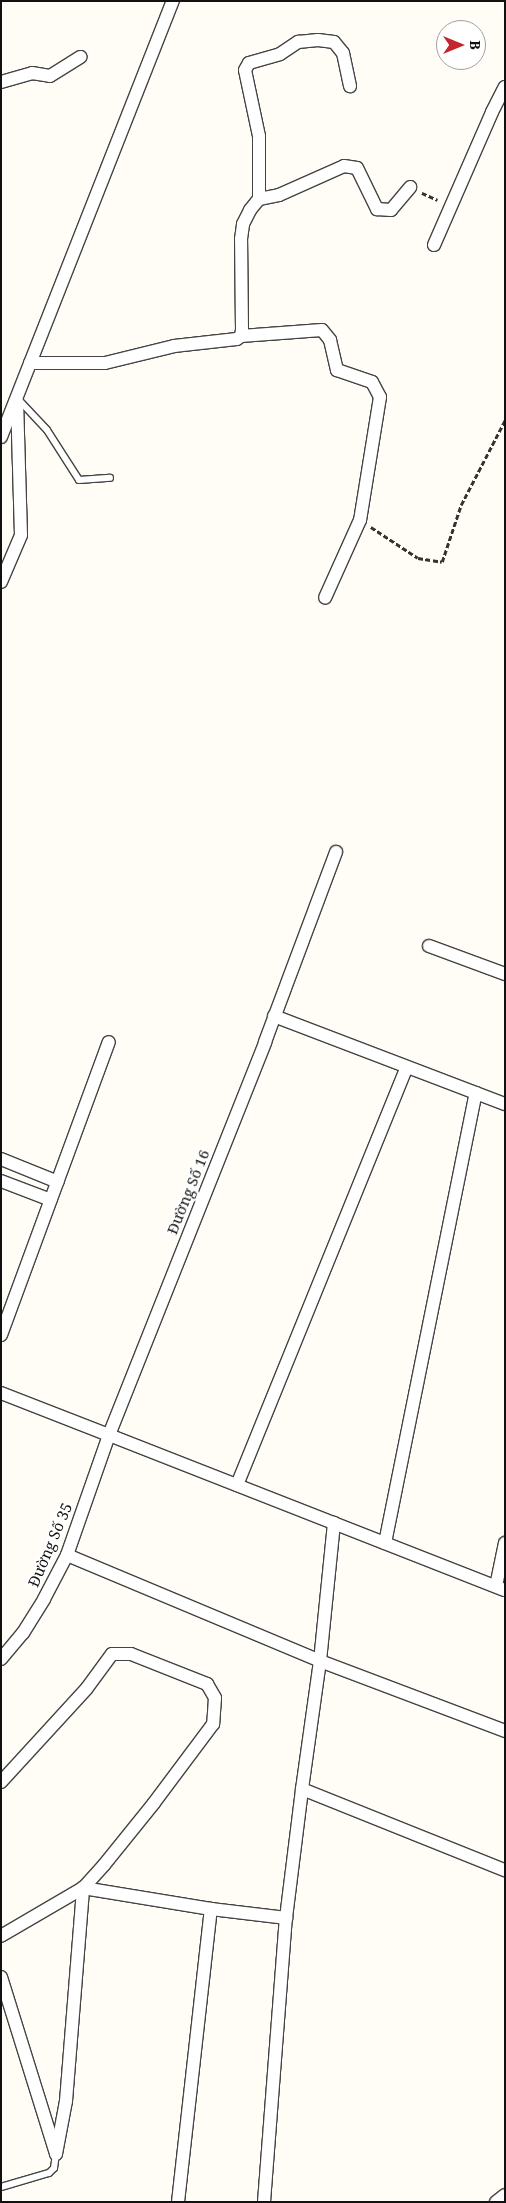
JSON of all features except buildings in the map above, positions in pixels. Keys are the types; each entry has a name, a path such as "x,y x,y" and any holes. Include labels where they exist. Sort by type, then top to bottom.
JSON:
{"street":[{"path":"1,437 173,1"},
{"path":"240,336 242,232 250,210 259,199 261,162 258,124 245,70 249,63 280,54 298,42 318,40 334,42 343,53 350,86"},
{"path":"1,82 32,73 50,76 80,57"},
{"path":"434,244 492,112 505,87"},
{"path":"259,199 279,195 344,166 357,168 377,209 391,210 410,187"},
{"path":"30,364 105,363 174,346 222,341 240,336 322,330 330,340 337,370 372,382 380,397 360,520 325,598"},
{"path":"1,582 21,535 17,397"},
{"name":"Đường Số 16","path":"109,1434 274,1016 336,852"},
{"path":"429,946 505,974"},
{"path":"274,1016 505,1104"},
{"path":"1,1335 109,1042"},
{"path":"237,1485 407,1067"},
{"path":"386,1543 476,1093"},
{"path":"1,1158 58,1182"},
{"path":"1,1181 51,1200"},
{"path":"1,1394 109,1434 500,1588 505,1543"},
{"name":"Đường Số 35","path":"1,1659 23,1633 44,1599 67,1555 109,1434"},
{"path":"264,2202 286,1918 320,1661 334,1523"},
{"path":"67,1555 320,1661 505,1731"},
{"path":"1,1782 88,1688 112,1654 131,1654 207,1684 214,1698 213,1724 154,1803 83,1888 1,1936"},
{"path":"302,1789 505,1870"},
{"path":"83,1888 211,1909 286,1918"},
{"path":"56,2154 66,2101 83,1888"},
{"path":"178,2202 211,1909"},
{"path":"1,1977 56,2154"},
{"path":"496,2202 505,2195"}],"lane":[{"path":"17,397 47,430 78,480 110,478"},
{"path":"1,2187 49,2173 54,2168 56,2154"}],"path":[{"path":"410,187 450,207"},
{"path":"360,520 418,558 442,562 461,505 505,420"}]}
